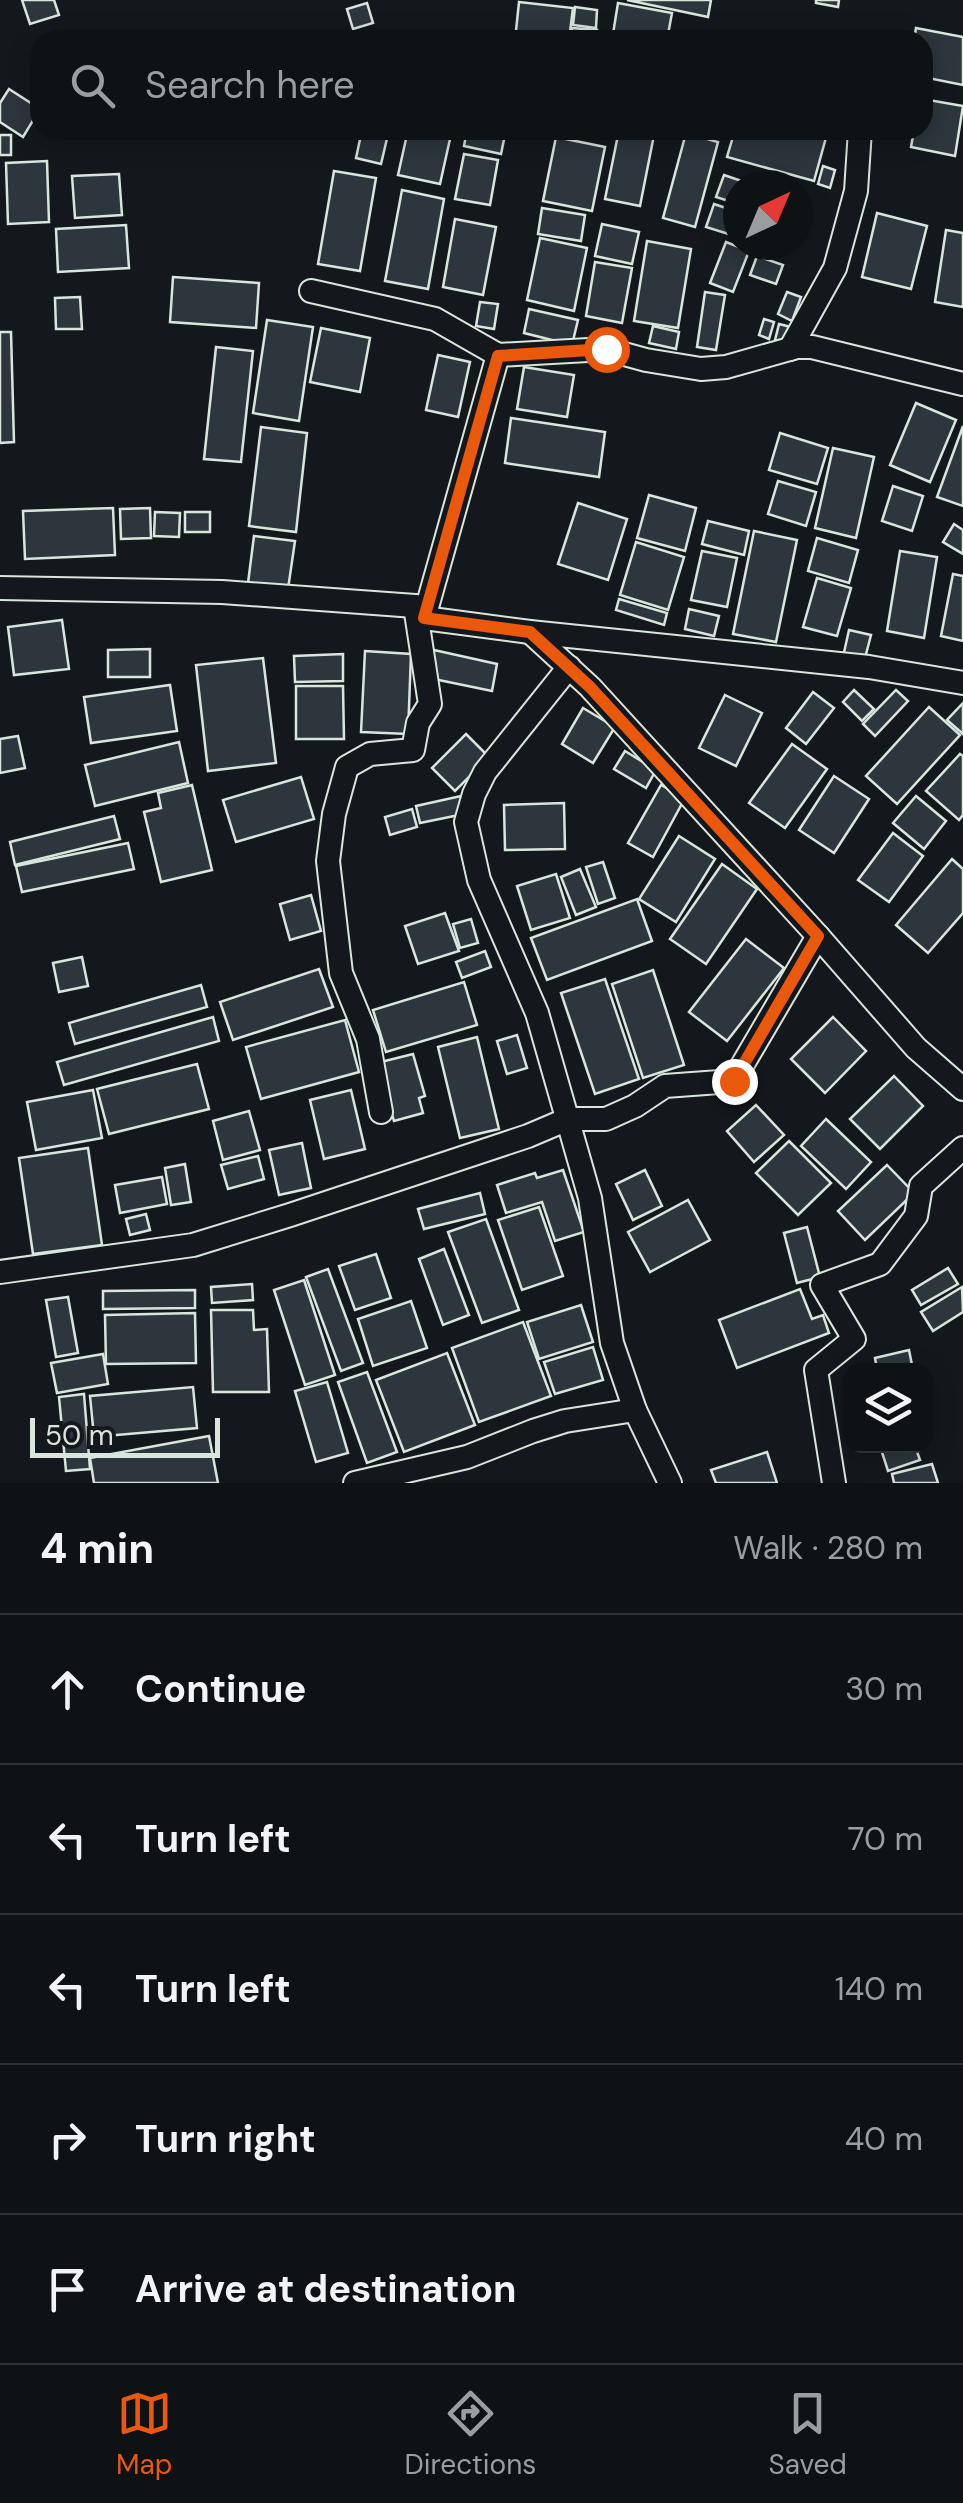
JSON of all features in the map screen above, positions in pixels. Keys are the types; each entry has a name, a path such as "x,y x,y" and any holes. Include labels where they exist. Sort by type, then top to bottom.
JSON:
{"street":[{"path":"790,349 835,268 856,191 859,140"},
{"path":"311,291 435,319 498,356 606,349 702,369 812,346 963,384"},
{"path":"380,1112 368,1039 341,972 328,861 334,814 347,766 370,754 414,750 418,723 430,704 419,612 498,356"},
{"path":"0,588 222,592 419,612 530,632 869,667 963,683"},
{"path":"530,632 590,687 916,1048 963,1089"},
{"path":"568,667 485,772 466,822 479,880 536,1013 568,1119 590,1198 612,1343 635,1410 670,1483"},
{"path":"0,1272 192,1244 528,1136 568,1119 606,1118 635,1106 665,1086 734,1081 818,936"},
{"path":"834,1483 816,1370 854,1338 822,1285 880,1264 916,1216 921,1186 963,1148"},
{"path":"355,1483 467,1458 565,1421 635,1410"}],"building":[{"path":"22,0 54,0 59,15 30,24"},
{"path":"627,0 711,0 708,17"},
{"path":"839,0 838,7 816,3"},
{"path":"519,2 573,8 570,30 516,30"},
{"path":"367,3 373,23 353,29 347,9"},
{"path":"618,3 672,13 669,30 614,30"},
{"path":"575,7 597,10 596,28 573,25"},
{"path":"933,31 963,37 963,85 933,79"},
{"path":"9,89 30,103 30,125 23,137 0,122 0,103"},
{"path":"933,101 963,106 955,156 911,147 912,140 933,140"},
{"path":"0,135 11,135 11,155 0,155"},
{"path":"360,140 387,140 381,164 356,158"},
{"path":"406,140 450,140 440,184 398,175"},
{"path":"465,140 504,140 501,154 464,146"},
{"path":"555,140 605,147 592,211 543,201"},
{"path":"617,140 653,140 640,206 605,199"},
{"path":"684,140 718,142 695,227 663,218"},
{"path":"732,140 825,140 814,181 813,170 774,170 727,157"},
{"path":"464,154 498,160 490,205 455,199"},
{"path":"47,161 49,222 8,224 6,163"},
{"path":"823,166 835,170 830,188 818,184"},
{"path":"334,171 376,178 360,271 318,264"},
{"path":"119,174 122,215 75,218 72,176"},
{"path":"723,178 723,199 716,197"},
{"path":"402,190 444,199 428,289 385,281"},
{"path":"714,204 723,207 723,232 706,227"},
{"path":"542,208 585,215 581,241 538,234"},
{"path":"877,213 927,226 911,289 862,277"},
{"path":"455,219 496,227 483,295 443,287"},
{"path":"602,224 639,232 632,264 595,256"},
{"path":"126,225 129,268 58,272 56,229"},
{"path":"946,230 963,233 963,307 935,302"},
{"path":"540,238 587,248 574,311 527,300"},
{"path":"647,241 691,249 678,328 634,321"},
{"path":"723,250 723,260 745,260 733,292 710,283"},
{"path":"756,260 783,265 776,284 750,275"},
{"path":"595,262 632,268 622,323 586,316"},
{"path":"173,277 259,283 256,328 170,322"},
{"path":"705,292 725,295 716,350 697,347"},
{"path":"787,292 801,297 792,321 778,314"},
{"path":"80,297 82,329 56,329 55,298"},
{"path":"480,302 498,304 494,329 476,326"},
{"path":"529,309 578,320 572,345 524,333"},
{"path":"764,319 774,322 769,339 759,335"},
{"path":"267,320 313,327 299,421 253,413"},
{"path":"779,324 791,327 787,343 775,340"},
{"path":"653,326 679,332 676,349 649,343"},
{"path":"321,328 370,338 360,392 310,382"},
{"path":"0,332 11,332 14,442 0,443"},
{"path":"216,347 253,351 241,462 204,459"},
{"path":"438,355 470,362 458,417 426,410"},
{"path":"524,367 574,375 567,417 517,409"},
{"path":"916,403 956,420 930,482 890,465"},
{"path":"511,418 605,432 599,477 505,463"},
{"path":"963,426 963,506 937,497"},
{"path":"261,427 307,433 296,532 249,526"},
{"path":"780,433 828,448 817,484 769,470"},
{"path":"833,448 874,457 856,538 815,528"},
{"path":"778,481 816,492 806,526 768,514"},
{"path":"893,486 923,496 912,531 882,521"},
{"path":"649,495 696,508 685,551 637,538"},
{"path":"578,503 627,519 608,580 558,564"},
{"path":"113,508 115,555 25,559 23,511"},
{"path":"150,508 151,538 121,539 120,509"},
{"path":"155,512 180,513 179,537 154,536"},
{"path":"185,512 210,512 210,532 185,532"},
{"path":"708,521 749,531 744,555 702,544"},
{"path":"954,524 963,530 963,554 943,542"},
{"path":"754,531 797,540 776,642 733,634"},
{"path":"254,536 295,541 288,589 248,583"},
{"path":"817,538 858,550 849,583 808,571"},
{"path":"636,542 684,557 668,610 620,595"},
{"path":"702,551 737,558 727,607 691,600"},
{"path":"900,551 937,557 924,638 887,631"},
{"path":"953,574 963,576 963,641 941,636"},
{"path":"817,578 851,588 837,636 803,627"},
{"path":"619,599 667,613 664,625 616,610"},
{"path":"689,609 719,616 714,636 685,629"},
{"path":"62,620 69,669 14,675 8,627"},
{"path":"849,630 871,635 864,662 843,657"},
{"path":"150,649 150,677 108,677 108,650"},
{"path":"434,650 497,664 492,691 429,678"},
{"path":"365,651 411,654 408,734 361,732"},
{"path":"343,654 343,681 295,682 294,656"},
{"path":"263,658 276,763 208,771 196,665"},
{"path":"170,685 177,731 91,743 84,697"},
{"path":"296,686 343,686 344,739 296,739"},
{"path":"854,690 874,709 862,721 843,702"},
{"path":"896,690 908,701 875,736 863,724"},
{"path":"813,692 834,708 806,744 786,728"},
{"path":"725,695 762,713 736,766 699,748"},
{"path":"963,703 963,734 947,720"},
{"path":"929,707 960,735 897,804 866,776"},
{"path":"583,708 615,727 593,763 562,744"},
{"path":"466,734 489,757 455,791 432,768"},
{"path":"18,736 25,768 0,773 0,739"},
{"path":"179,742 188,783 95,806 85,765"},
{"path":"792,744 827,769 785,828 749,803"},
{"path":"625,751 656,770 646,788 614,769"},
{"path":"960,754 963,815 959,820 926,791"},
{"path":"834,776 869,799 834,853 799,830"},
{"path":"301,777 314,819 236,842 223,800"},
{"path":"192,785 212,870 161,882 144,812 161,808 158,793"},
{"path":"661,785 685,798 653,857 628,843"},
{"path":"461,796 464,814 420,823 416,806"},
{"path":"916,796 946,821 924,849 893,823"},
{"path":"564,803 565,849 505,850 504,805"},
{"path":"412,809 417,827 390,835 385,817"},
{"path":"114,816 120,839 15,865 10,842"},
{"path":"893,833 923,856 889,902 858,880"},
{"path":"679,836 715,859 676,922 639,899"},
{"path":"128,843 134,869 22,892 16,866"},
{"path":"952,859 963,869 963,913 928,953 896,925"},
{"path":"603,862 615,898 598,904 586,867"},
{"path":"722,864 757,889 706,964 670,939"},
{"path":"580,869 596,907 576,915 561,877"},
{"path":"556,874 570,918 531,930 517,886"},
{"path":"311,895 321,931 290,940 280,904"},
{"path":"637,899 652,941 547,980 531,938"},
{"path":"445,913 459,951 418,964 405,926"},
{"path":"471,919 478,943 460,948 453,924"},
{"path":"746,939 784,968 727,1041 689,1012"},
{"path":"485,951 491,967 462,978 456,962"},
{"path":"82,957 88,986 59,992 53,963"},
{"path":"319,969 333,1007 233,1040 220,1002"},
{"path":"653,970 684,1065 643,1078 612,984"},
{"path":"605,979 639,1079 595,1094 561,993"},
{"path":"464,982 477,1025 386,1052 373,1010"},
{"path":"201,985 207,1007 75,1044 69,1023"},
{"path":"213,1017 219,1041 64,1085 57,1062"},
{"path":"833,1017 866,1051 825,1093 791,1059"},
{"path":"345,1020 359,1072 261,1099 246,1047"},
{"path":"517,1035 527,1068 507,1074 497,1041"},
{"path":"477,1037 499,1129 460,1138 438,1047"},
{"path":"413,1054 425,1096 419,1098 423,1113 394,1121 377,1063"},
{"path":"197,1064 209,1109 109,1134 97,1089"},
{"path":"894,1076 923,1106 880,1149 850,1119"},
{"path":"93,1090 102,1138 36,1150 27,1102"},
{"path":"351,1090 365,1149 324,1159 310,1100"},
{"path":"756,1105 784,1135 754,1162 727,1131"},
{"path":"249,1111 260,1150 223,1160 213,1121"},
{"path":"826,1119 871,1162 846,1189 801,1146"},
{"path":"789,1141 831,1183 798,1215 756,1173"},
{"path":"302,1143 311,1188 279,1195 269,1150"},
{"path":"88,1148 102,1245 33,1254 19,1158"},
{"path":"258,1156 264,1179 228,1189 221,1165"},
{"path":"185,1164 191,1202 171,1205 165,1168"},
{"path":"887,1165 914,1193 865,1240 838,1211"},
{"path":"563,1170 584,1232 555,1241 542,1202 506,1213 497,1185 535,1173 537,1178"},
{"path":"645,1170 662,1206 633,1220 616,1184"},
{"path":"162,1177 167,1204 120,1213 115,1185"},
{"path":"480,1193 485,1214 424,1229 418,1209"},
{"path":"688,1200 710,1240 650,1272 628,1232"},
{"path":"539,1207 563,1276 522,1290 498,1220"},
{"path":"146,1214 150,1230 130,1235 126,1219"},
{"path":"486,1219 519,1310 482,1323 448,1232"},
{"path":"807,1227 820,1277 797,1283 784,1233"},
{"path":"444,1249 469,1315 443,1325 419,1259"},
{"path":"376,1254 391,1298 355,1310 339,1266"},
{"path":"948,1268 958,1284 921,1305 912,1290"},
{"path":"328,1269 363,1363 341,1371 306,1277"},
{"path":"304,1280 335,1375 305,1385 274,1290"},
{"path":"252,1284 253,1300 212,1303 211,1287"},
{"path":"962,1287 963,1312 933,1331 921,1312"},
{"path":"800,1289 812,1319 823,1315 829,1333 737,1368 719,1320"},
{"path":"195,1290 195,1308 103,1309 103,1291"},
{"path":"68,1297 78,1353 56,1357 46,1300"},
{"path":"411,1301 427,1348 373,1366 358,1319"},
{"path":"581,1305 593,1342 539,1359 527,1322"},
{"path":"211,1310 253,1310 254,1330 267,1329 269,1392 213,1392"},
{"path":"195,1313 196,1363 106,1364 105,1315"},
{"path":"523,1322 551,1396 479,1422 452,1348"},
{"path":"593,1347 603,1380 555,1394 544,1362"},
{"path":"909,1350 912,1363 876,1363 875,1358"},
{"path":"447,1353 475,1425 404,1452 376,1380"},
{"path":"103,1354 108,1384 57,1393 51,1363"},
{"path":"367,1372 397,1452 367,1463 338,1382"},
{"path":"327,1382 348,1453 316,1462 295,1391"},
{"path":"193,1387 197,1428 94,1437 90,1396"},
{"path":"84,1394 90,1469 66,1471 59,1397"},
{"path":"209,1436 218,1483 94,1483 90,1458"},
{"path":"767,1452 777,1483 716,1483 711,1470"},
{"path":"882,1453 918,1453 920,1460 888,1471"},
{"path":"932,1464 938,1483 894,1483 892,1474"}],"route":[{"path":"606,349 498,356 424,618 530,632 590,687 818,936 734,1081"}]}
